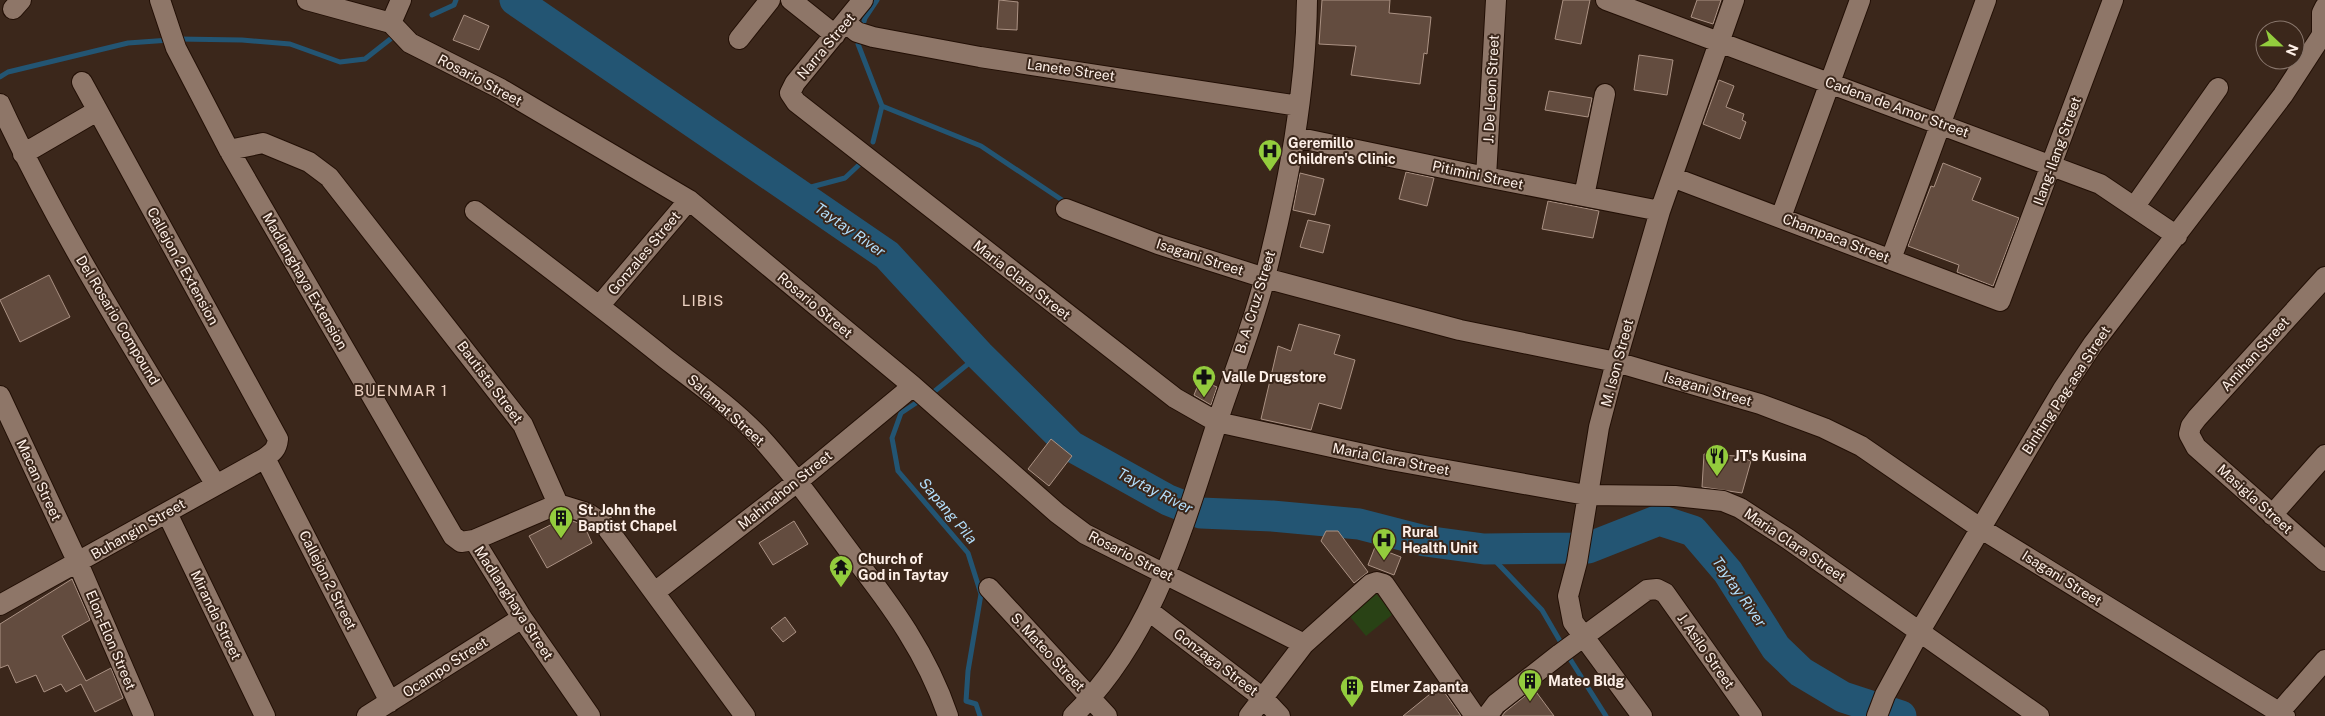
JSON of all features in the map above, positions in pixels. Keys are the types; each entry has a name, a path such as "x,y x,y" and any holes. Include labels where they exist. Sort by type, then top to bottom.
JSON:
{"street":[{"name":"Madlanghaya Extension","path":"160,0 173,40 230,150 453,536 461,542 474,540"},
{"name":"Rosario Street","path":"307,0 390,23 410,43 501,89 688,200 919,391 1057,513 1085,534 1304,644"},
{"path":"390,23 401,0"},
{"path":"739,40 770,0"},
{"path":"791,0 853,32"},
{"name":"Narra Street","path":"790,93 801,76 853,32 864,0"},
{"name":"B. A. Cruz Street","path":"1073,716 1090,699 1149,611 1166,574 1189,511 1265,278 1295,137 1306,55 1306,0"},
{"name":"J. De Leon Street","path":"1486,177 1496,0"},
{"name":"Cadena de Amor Street","path":"1607,0 1941,123 2100,184 2177,236"},
{"name":"M. Ison Street","path":"1642,716 1573,622 1568,596 1577,562 1586,495 1599,427 1616,362 1660,211 1718,41 1734,0"},
{"path":"1781,217 1860,0"},
{"path":"1891,259 1986,0"},
{"name":"Ilang-Ilang Street","path":"2000,301 2113,0"},
{"name":"Binhing Pag-asa Street","path":"1877,716 1885,695 1920,630 2093,344 2177,236 2283,94 2322,35 2324,19"},
{"name":"Lanete Street","path":"853,32 980,57 1299,106"},
{"name":"Callejon 2 Extension","path":"82,82 278,439 270,455"},
{"path":"2135,206 2218,88"},
{"name":"Maria Clara Street","path":"790,93 796,102 1143,375 1175,398 1217,422 1391,460 1586,495 1675,496 1723,501 1740,508 1788,539 1920,630 2039,716"},
{"path":"1584,196 1605,94"},
{"name":"Del Rosario Compound","path":"0,104 23,154 76,250 216,485"},
{"path":"23,154 97,111"},
{"name":"Pitimini Street","path":"1295,137 1660,211"},
{"name":"Bautista Street","path":"230,150 263,143 309,162 329,177 523,425 558,504"},
{"name":"Champaca Street","path":"1672,177 2000,301"},
{"name":"Gonzales Street","path":"600,306 688,200"},
{"name":"Isagani Street","path":"1066,209 1158,244 1265,278 1460,330 1616,362 1760,404 1824,428 1861,446 1980,528 2280,715"},
{"name":"Salamat Street","path":"475,211 600,306 728,408 758,436 797,482 896,614 918,647 937,684 948,716"},
{"name":"Amihan Street","path":"2189,434 2198,418 2325,277"},
{"name":"Mahinahon Street","path":"655,592 797,482 919,391"},
{"name":"Macan Street","path":"0,396 78,563"},
{"name":"Masigla Street","path":"2189,434 2196,446 2325,561"},
{"name":"Buhangin Street","path":"0,606 270,455"},
{"name":"Callejon 2 Street","path":"270,455 390,702"},
{"path":"2272,515 2325,455"},
{"path":"558,504 587,513 604,524 745,716"},
{"name":"Madlanghaya Street","path":"558,504 474,540 522,618 590,716"},
{"name":"Miranda Street","path":"167,513 265,716"},
{"name":"Elon-Elon Street","path":"78,563 144,716"},
{"path":"1249,716 1264,699 1304,644 1371,584 1377,582 1384,584 1475,716"},
{"name":"S. Mateo Street","path":"989,588 1107,716"},
{"name":"J. Asilo Street","path":"1583,638 1647,590 1658,589 1665,593 1752,716"},
{"name":"Gonzaga Street","path":"1149,611 1264,699 1280,716"},
{"name":"Ocampo Street","path":"367,716 522,618"},
{"path":"1487,716 1496,704 1583,638"},
{"path":"2280,715 2325,660"}],"green space":[{"path":"1374,591 1393,614 1366,636 1347,613"}],"building":[{"path":"999,0 1018,2 1017,30 997,29"},
{"path":"1322,0 1390,0 1389,13 1431,17 1427,54 1424,53 1420,84 1351,75 1356,46 1319,44"},
{"path":"1563,0 1590,0 1581,44 1555,39"},
{"path":"1697,0 1721,0 1713,24 1691,17"},
{"path":"464,15 489,26 479,50 453,40"},
{"path":"1639,55 1673,60 1667,95 1634,90"},
{"path":"1719,80 1734,86 1726,107 1744,114 1742,120 1746,122 1740,139 1703,124"},
{"path":"1549,91 1592,98 1588,117 1545,110"},
{"path":"1943,163 1981,178 1972,200 2019,218 1993,286 1957,272 1959,265 1908,246 1931,186 1934,187"},
{"path":"1406,172 1434,178 1427,206 1399,199"},
{"path":"1300,173 1324,179 1315,215 1293,210"},
{"path":"1548,201 1599,211 1593,238 1542,229"},
{"path":"1308,220 1330,225 1323,253 1300,247"},
{"path":"49,275 70,317 20,342 0,300"},
{"path":"1299,324 1340,335 1334,354 1355,360 1341,409 1319,403 1311,430 1261,419 1278,346 1291,351"},
{"path":"1200,380 1217,387 1211,405 1194,395"},
{"path":"1051,439 1072,456 1049,486 1028,469"},
{"path":"1704,454 1737,456 1751,461 1742,493 1702,487"},
{"name":"St. John the Baptist Chapel","path":"564,518 584,525 592,543 547,568 529,536"},
{"path":"794,521 808,544 773,565 759,543"},
{"path":"1326,531 1338,531 1368,572 1354,583 1321,541"},
{"name":"Rural Health Unit","path":"1375,547 1401,557 1394,575 1368,565"},
{"path":"72,579 90,620 62,636 86,681 111,668 123,698 95,712 81,684 66,692 61,684 44,692 36,675 16,683 8,665 0,668 0,624"},
{"path":"785,617 796,632 783,642 771,628"},
{"path":"1440,686 1461,716 1403,716"},
{"name":"Mateo Bldg","path":"1534,689 1554,716 1502,716 1505,712"}],"waterway":[{"path":"432,15 454,5 456,0"},
{"name":"Taytay River","path":"515,0 887,255 979,355 1071,446 1168,500 1201,513 1272,516 1359,524 1425,541 1484,549 1588,548 1659,520 1693,531 1728,572 1776,648 1801,672 1843,697 1901,716"},
{"path":"862,28 865,18 877,0"},
{"path":"860,36 858,44 882,106 873,142"},
{"path":"178,39 242,40 290,44 340,62 365,59 393,37"},
{"path":"0,77 8,72 128,43 170,40"},
{"path":"882,106 981,146 1062,200"},
{"path":"796,191 845,178 862,162"},
{"name":"Sapang Pila","path":"930,395 979,355"},
{"name":"Sapang Pila","path":"922,399 901,413 892,438 898,471 968,553 981,594 968,671 966,701 976,704 980,716"},
{"path":"1484,549 1542,610 1560,641"},
{"path":"1570,659 1606,716"}],"place":[{"name":"Geremillo Children's Clinic","path":"1270,172"},
{"name":"Valle Drugstore","path":"1204,398"},
{"name":"JT's Kusina","path":"1717,477"},
{"name":"St. John the Baptist Chapel","path":"561,539"},
{"name":"Rural Health Unit","path":"1384,561"},
{"name":"Church of God in Taytay","path":"841,588"},
{"name":"Mateo Bldg","path":"1530,702"},
{"name":"Elmer Zapanta","path":"1352,708"}],"district":[{"name":"LIBIS","path":"703,301"},
{"name":"BUENMAR 1","path":"401,391"}]}
